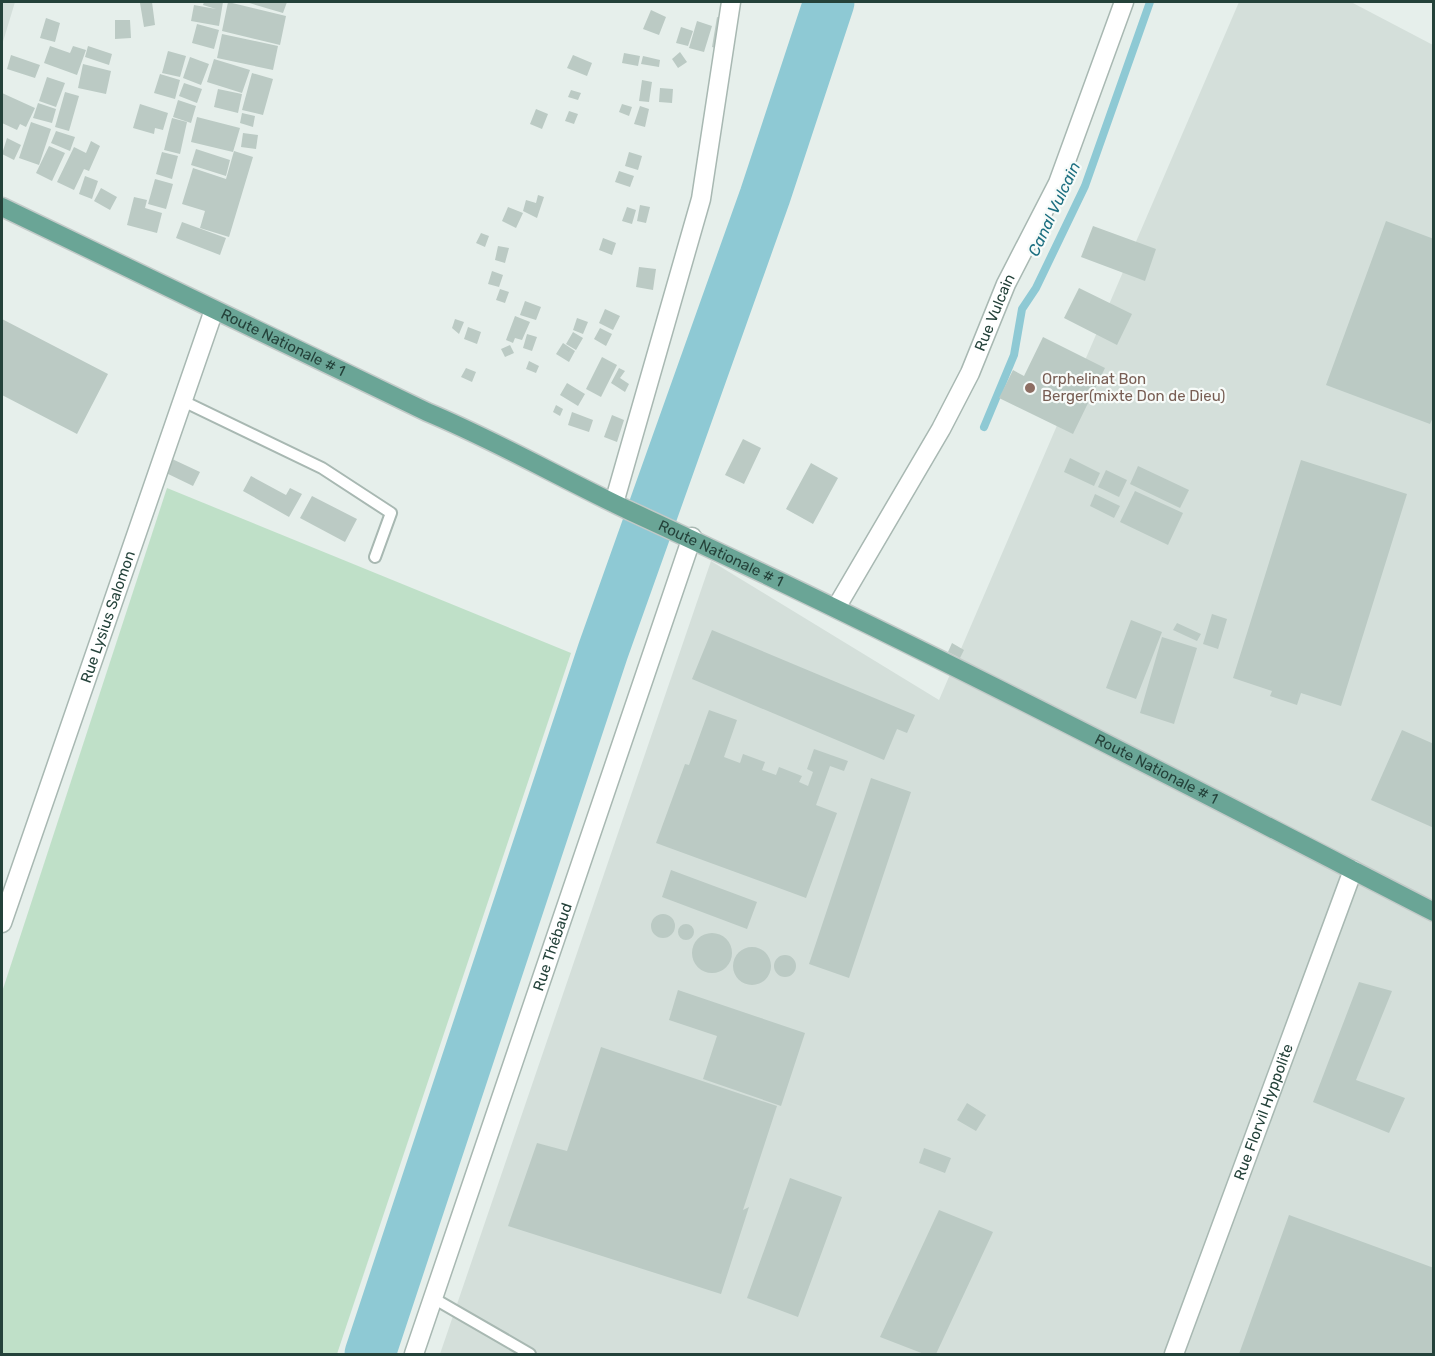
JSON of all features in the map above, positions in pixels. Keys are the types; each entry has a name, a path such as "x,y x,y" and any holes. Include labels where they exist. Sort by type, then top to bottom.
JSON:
{"main road":[{"name":"Route Nationale # 1","path":"2,207 427,412 467,428 643,517 692,537 1434,912"}],"street":[{"path":"614,503 701,199 731,2"},
{"name":"Rue Vulcain","path":"836,608 941,429 969,373 1006,284 1058,183 1124,2"},
{"name":"Rue Lysius Salomon","path":"2,923 185,402 214,310"},
{"name":"Rue Thébaud","path":"414,1354 692,537"},
{"name":"Rue Florvil Hyppolite","path":"1174,1354 1353,870"}],"lane":[{"path":"185,402 322,468 391,513 375,557"},
{"path":"433,1298 530,1354"}],"shaded area":[{"path":"2,2 15,2 2,45"},
{"path":"1239,2 1351,2 1433,45 1433,1354 440,1354 711,561 939,700"}],"green space":[{"path":"167,488 571,653 337,1354 2,1354 2,992"}],"building":[{"path":"152,2 155,25 144,27 140,3"},
{"path":"204,2 223,2 219,26 191,21 194,5 216,9 203,5"},
{"path":"228,2 286,16 280,45 222,31"},
{"path":"246,2 287,2 283,13"},
{"path":"651,10 666,17 659,35 643,29"},
{"path":"717,17 726,19 720,49 712,47"},
{"path":"46,18 60,23 55,42 40,38"},
{"path":"115,20 130,20 131,38 115,39"},
{"path":"697,21 712,26 704,52 689,48"},
{"path":"197,24 219,30 214,49 192,43"},
{"path":"681,27 693,31 688,46 676,43"},
{"path":"222,34 278,46 273,70 217,58"},
{"path":"50,46 70,53 73,46 86,50 77,75 44,63"},
{"path":"88,46 112,54 109,65 85,57"},
{"path":"168,51 186,56 180,77 162,73"},
{"path":"680,52 687,62 678,68 672,59"},
{"path":"624,53 640,56 638,66 622,63"},
{"path":"11,55 40,65 35,78 7,69"},
{"path":"573,55 592,63 587,76 567,68"},
{"path":"643,56 660,60 659,67 641,64"},
{"path":"190,57 209,64 201,85 183,78"},
{"path":"214,59 250,70 242,93 207,82"},
{"path":"83,64 111,71 106,94 78,88"},
{"path":"252,73 273,79 263,115 242,110"},
{"path":"160,74 180,80 175,99 154,93"},
{"path":"47,77 65,83 56,107 39,101"},
{"path":"642,80 652,82 649,102 639,101"},
{"path":"184,83 202,89 197,103 179,96"},
{"path":"660,88 673,89 672,103 659,102"},
{"path":"218,89 242,94 238,113 214,107"},
{"path":"571,90 581,93 578,100 568,97"},
{"path":"65,92 79,96 69,131 55,127"},
{"path":"2,93 35,108 26,127 20,124 17,130 2,123"},
{"path":"178,100 196,106 191,123 173,117"},
{"path":"38,103 56,109 52,123 33,118"},
{"path":"140,104 168,113 163,130 155,128 154,134 133,128"},
{"path":"622,104 632,107 629,116 619,112"},
{"path":"640,106 649,109 645,127 634,124"},
{"path":"536,109 548,114 542,129 530,124"},
{"path":"569,111 578,114 574,124 565,121"},
{"path":"242,113 255,116 253,127 240,123"},
{"path":"197,117 240,128 233,152 191,142"},
{"path":"172,118 187,122 180,154 164,150"},
{"path":"31,122 51,129 39,165 19,158"},
{"path":"56,131 75,137 70,151 51,143"},
{"path":"243,133 258,135 256,149 241,147"},
{"path":"7,138 21,145 14,160 2,154"},
{"path":"91,141 100,146 89,171 84,169 74,190 57,182 74,147 86,153"},
{"path":"49,146 65,153 52,181 36,173"},
{"path":"196,149 230,160 226,176 191,165"},
{"path":"234,151 253,157 229,237 200,228 205,211 182,204 193,168 226,179"},
{"path":"162,152 178,156 172,179 156,174"},
{"path":"629,152 642,156 638,170 625,166"},
{"path":"619,171 634,176 630,187 615,182"},
{"path":"85,176 98,181 92,199 79,194"},
{"path":"155,179 173,184 166,209 148,204"},
{"path":"101,188 117,197 110,210 94,201"},
{"path":"538,195 544,197 537,218 523,211 526,200 536,203"},
{"path":"134,197 147,200 145,208 162,213 157,233 127,225"},
{"path":"640,205 650,207 646,223 637,221"},
{"path":"508,207 523,213 516,228 502,221"},
{"path":"627,207 636,210 632,224 622,221"},
{"path":"1386,221 1434,239 1434,415 1430,424 1326,385"},
{"path":"182,222 226,238 220,255 176,238"},
{"path":"1093,226 1156,249 1145,281 1081,257"},
{"path":"481,233 489,236 485,247 476,243"},
{"path":"603,238 616,243 612,255 599,250"},
{"path":"498,246 509,248 505,263 495,260"},
{"path":"639,267 656,269 653,290 636,287"},
{"path":"492,271 503,275 499,287 488,284"},
{"path":"1079,288 1132,314 1117,345 1064,318"},
{"path":"500,289 509,292 505,303 496,300"},
{"path":"525,301 541,307 536,320 520,315"},
{"path":"605,309 620,316 613,330 599,323"},
{"path":"515,316 530,322 522,340 515,338 513,343 506,340"},
{"path":"577,318 588,322 583,334 573,330"},
{"path":"2,319 108,374 77,434 2,395"},
{"path":"455,319 464,322 459,334 452,328"},
{"path":"468,327 481,332 477,344 464,339"},
{"path":"600,328 612,334 606,346 594,339"},
{"path":"573,332 583,338 576,350 566,344"},
{"path":"527,334 537,337 532,351 523,348"},
{"path":"1043,337 1105,368 1073,434 999,398 1013,370 1024,376"},
{"path":"563,343 575,351 569,362 556,354"},
{"path":"510,345 514,353 505,357 501,349"},
{"path":"602,357 617,365 601,397 586,389"},
{"path":"529,361 539,366 536,373 526,369"},
{"path":"466,368 476,372 472,382 461,377"},
{"path":"619,368 625,371 620,378 629,384 625,392 611,383"},
{"path":"567,383 585,394 578,406 560,395"},
{"path":"556,405 563,409 560,416 553,412"},
{"path":"572,412 593,420 589,432 568,425"},
{"path":"612,415 624,420 617,442 604,437"},
{"path":"743,439 761,448 744,484 725,475"},
{"path":"170,458 200,472 193,486 164,472"},
{"path":"1070,458 1100,473 1094,486 1064,472"},
{"path":"1301,460 1407,494 1341,706 1301,693 1297,705 1270,696 1272,691 1233,678"},
{"path":"811,463 838,478 813,524 786,509"},
{"path":"1138,466 1189,490 1180,508 1130,484"},
{"path":"1106,470 1127,480 1119,497 1098,487"},
{"path":"251,476 286,495 290,488 302,494 289,517 243,491"},
{"path":"1135,491 1183,513 1168,545 1120,522"},
{"path":"1095,494 1120,506 1114,518 1090,506"},
{"path":"312,496 357,519 345,542 300,518"},
{"path":"1212,614 1227,619 1218,649 1203,644"},
{"path":"1131,620 1162,632 1136,699 1106,688"},
{"path":"1177,623 1201,634 1197,641 1173,630"},
{"path":"712,630 915,715 907,733 897,729 884,760 692,679"},
{"path":"1162,637 1197,648 1174,724 1140,713"},
{"path":"952,643 964,650 960,658 948,652"},
{"path":"709,710 737,720 724,757 740,763 743,754 765,762 762,770 776,775 779,767 802,776 799,782 808,786 813,772 807,769 814,749 848,761 844,771 830,766 816,805 837,813 806,898 656,843 685,764 689,765"},
{"path":"1402,730 1434,744 1434,828 1371,800"},
{"path":"871,778 911,792 849,978 809,964"},
{"path":"671,870 757,902 747,929 662,897"},
{"path":"663,914 671,918 675,926 671,934 663,938 655,934 651,926 655,918"},
{"path":"683,924 689,924 694,932 692,938 683,940 678,935 678,929"},
{"path":"712,933 720,934 726,939 731,945 731,961 726,967 720,972 712,973 704,972 698,967 693,961 692,953 693,945 698,939 704,934"},
{"path":"752,947 765,953 771,966 765,979 752,985 739,979 733,966 739,953"},
{"path":"785,955 795,962 796,966 789,976 785,977 775,970 774,966 781,956"},
{"path":"1359,982 1392,991 1356,1080 1405,1098 1389,1133 1313,1102"},
{"path":"678,990 805,1033 781,1106 703,1079 717,1036 669,1020"},
{"path":"601,1047 777,1106 743,1210 749,1207 721,1294 508,1226 537,1143 567,1151"},
{"path":"967,1103 986,1115 976,1131 957,1120"},
{"path":"924,1148 951,1158 945,1173 919,1163"},
{"path":"790,1178 842,1197 798,1317 747,1298"},
{"path":"939,1210 993,1232 936,1354 924,1354 880,1337"},
{"path":"1289,1215 1434,1268 1434,1354 1239,1354"}],"waterway":[{"path":"370,1354 603,651 765,196 829,2"},
{"name":"Canal Vulcain","path":"984,427 1014,355 1022,309 1036,288 1085,186 1150,2"}],"place":[{"name":"Orphelinat Bon Berger(mixte Don de Dieu)","path":"1030,388"}]}
